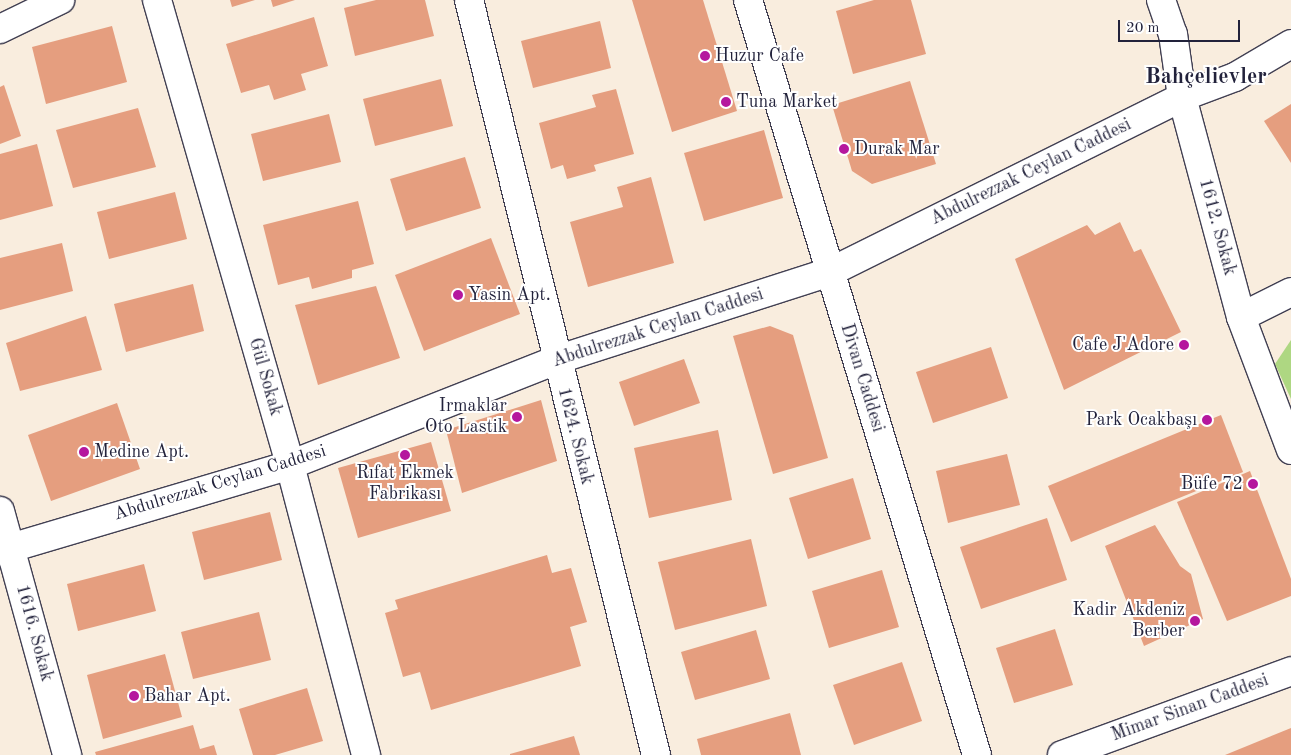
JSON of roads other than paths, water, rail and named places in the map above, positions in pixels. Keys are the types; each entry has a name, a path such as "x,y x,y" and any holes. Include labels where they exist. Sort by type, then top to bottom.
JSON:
{"street":[{"path":"0,29 19,9 60,0"},
{"name":"Gül Sokak","path":"157,0 290,465 366,755"},
{"name":"1624. Sokak","path":"469,0 556,360 656,755"},
{"name":"Divan Caddesi","path":"748,0 977,755"},
{"name":"1612. Sokak","path":"1161,0 1173,34 1182,96 1240,317 1291,450"},
{"name":"Abdulrezzak Ceylan Caddesi","path":"5,549 290,465 556,360 830,272 1182,96 1235,77 1291,44"},
{"path":"1240,317 1291,292"},
{"name":"1616. Sokak","path":"0,511 5,549 68,755"},
{"name":"Mimar Sinan Caddesi","path":"1062,755 1291,671"}],"place":[{"name":"Huzur Cafe","path":"705,56"},
{"name":"Tuna Market","path":"726,102"},
{"name":"Durak Mar","path":"844,149"},
{"name":"Yasin Apt.","path":"458,295"},
{"name":"Cafe J'Adore","path":"1184,345"},
{"name":"Irmaklar Oto Lastik","path":"517,417"},
{"name":"Park Ocakbaşı","path":"1207,420"},
{"name":"Medine Apt.","path":"84,452"},
{"name":"Rıfat Ekmek Fabrikası","path":"405,455"},
{"name":"Büfe 72","path":"1253,484"},
{"name":"Kadir Akdeniz Berber","path":"1195,621"},
{"name":"Bahar Apt.","path":"134,696"}],"district":[{"name":"Bahçelievler","path":"1206,78"}]}
